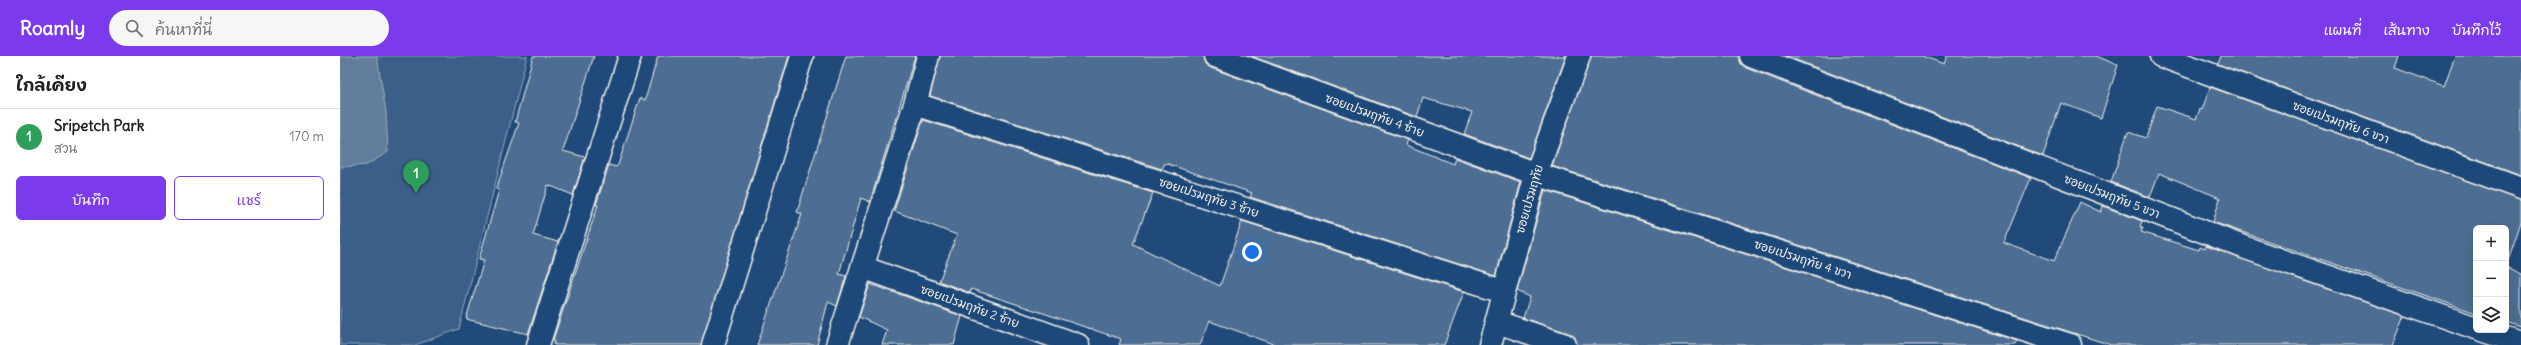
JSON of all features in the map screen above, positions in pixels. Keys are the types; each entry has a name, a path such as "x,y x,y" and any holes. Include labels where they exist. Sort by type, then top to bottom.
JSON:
{"street":[{"path":"538,345 630,56"},
{"path":"713,345 802,56"},
{"path":"836,345 915,104 928,56"},
{"name":"ซอยเปรมฤทัย 4 ซ้าย","path":"1215,56 1536,174"},
{"name":"ซอยเปรมฤทัย","path":"1490,345 1497,322 1503,291 1536,174 1579,56"},
{"name":"ซอยเปรมฤทัย 5 ขวา","path":"1751,56 2246,248 2473,327"},
{"name":"ซอยเปรมฤทัย 6 ขวา","path":"2161,56 2521,188"},
{"name":"ซอยเปรมฤทัย 3 ซ้าย","path":"915,104 1503,291"},
{"name":"ซอยเปรมฤทัย 4 ขวา","path":"1536,174 2070,345"},
{"name":"ซอยเปรมฤทัย 2 ซ้าย","path":"862,267 1078,345"},
{"path":"1497,322 1565,345"},
{"path":"2491,333 2521,343"}],"shaded area":[{"path":"340,56 527,56 459,329 415,345 340,345"},
{"path":"340,56 377,56 386,112 388,152 367,165 340,167"}],"building":[{"path":"533,56 594,56 563,151 585,157 573,195 548,185 533,235 558,242 528,334 466,319 484,260 479,259 499,190 496,189 519,123 515,122"},
{"path":"658,56 789,56 701,345 554,345 555,340 553,340 598,205 596,205 609,165 616,167 618,165 640,98 645,100"},
{"path":"846,56 915,56 870,202 861,198 839,274 846,276 837,306 828,302 817,345 757,345 802,214 797,212"},
{"path":"940,56 1203,56 1205,64 1211,68 1408,140 1406,145 1453,164 1455,158 1521,182 1496,276 1250,197 1252,193 1165,163 1162,169 930,96"},
{"path":"1251,56 1566,56 1529,158 1464,134 1472,112 1423,98 1417,117"},
{"path":"1591,56 1739,56 1741,64 1746,68 2031,178 2004,243 2054,261 2080,202 2101,212 2103,206 2142,221 2140,227 2143,228 2141,232 2199,250 2200,247 2205,249 2206,246 2405,316 2393,345 2111,345 1552,166"},
{"path":"1786,56 1922,56 1944,64 1947,56 2096,56 2118,65 2101,118 2061,103 2043,156"},
{"path":"2221,56 2399,56 2395,68 2444,86 2455,56 2521,56 2521,175 2218,64"},
{"path":"2210,87 2521,200 2521,222 2509,258 2509,225 2473,225 2473,312 2213,222 2220,198 2159,173 2150,197 2111,182 2128,132 2146,138 2157,106 2196,119 2200,109 2202,110"},
{"path":"923,120 1153,193 1133,244 1220,286 1242,221 1464,292 1444,345 1277,345 1209,321 1200,345 1119,345 1121,339 971,289 970,293 939,281 957,235 894,211"},
{"path":"1545,190 2017,341 2015,345 1577,345 1575,337 1569,333 1523,318 1530,297 1517,291"},
{"path":"2509,268 2521,274 2521,327 2509,323"},
{"path":"870,284 962,316 954,345 882,345 887,330 859,317"}],"place":[{"name":"Sripetch Park","path":"416,193"}]}
